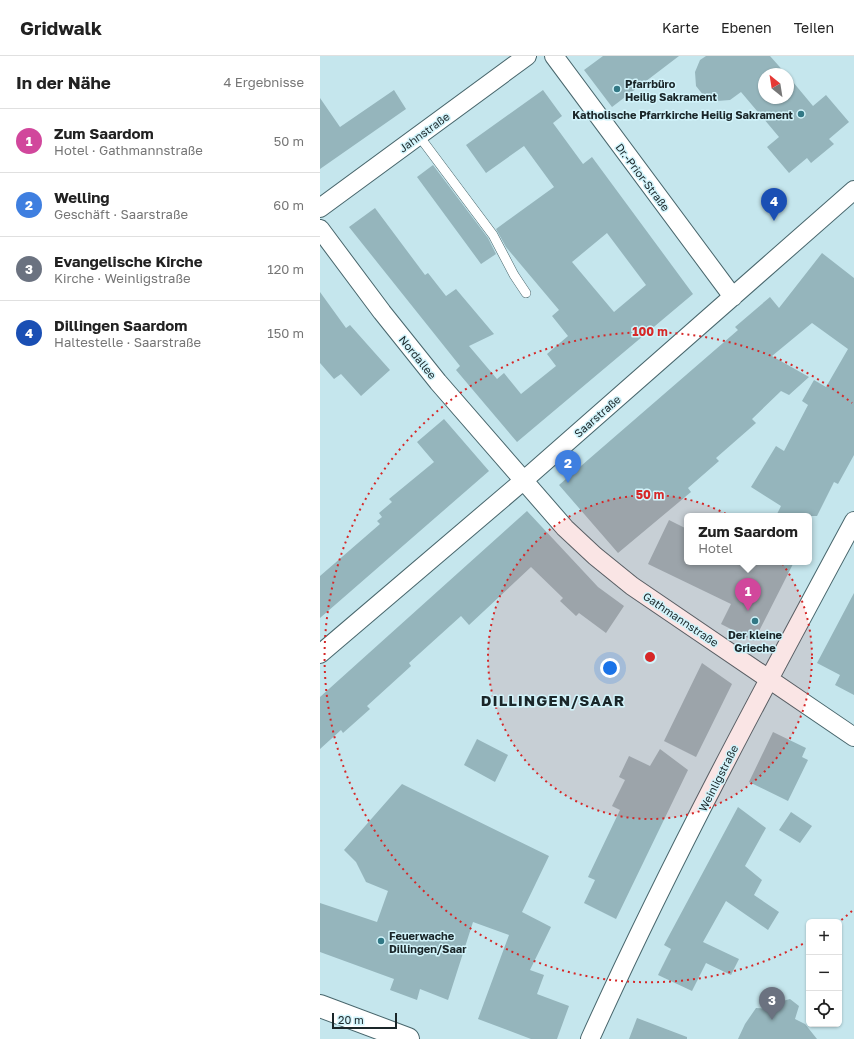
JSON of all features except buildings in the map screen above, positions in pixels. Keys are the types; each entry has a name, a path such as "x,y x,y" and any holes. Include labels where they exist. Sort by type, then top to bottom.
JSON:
{"main road":[{"path":"320,1006 408,1039"}],"street":[{"name":"Jahnstraße","path":"320,208 527,56"},
{"name":"Dr.-Prior-Straße","path":"554,56 733,297"},
{"name":"Saarstraße","path":"320,654 523,481 854,190"},
{"name":"Nordallee","path":"320,229 382,312 438,382 523,481"},
{"name":"Gathmannstraße","path":"523,481 565,528 600,560 632,586 854,737"},
{"name":"Weinligstraße","path":"590,1039 626,960 769,678 854,521"}],"lane":[{"path":"419,136 493,235 514,275 526,293"}],"place":[{"name":"Pfarrbüro Heilig Sakrament","path":"617,89"},
{"name":"Katholische Pfarrkirche Heilig Sakrament","path":"801,114"},
{"name":"Dillingen Saardom","path":"774,221"},
{"name":"Welling","path":"568,483"},
{"name":"Zum Saardom","path":"748,611"},
{"name":"Der kleine Grieche","path":"755,621"},
{"name":"Feuerwache Dillingen/Saar","path":"381,941"},
{"name":"Evangelische Kirche","path":"772,1020"}],"district":[{"name":"DILLINGEN/SAAR","path":"553,700"}]}
